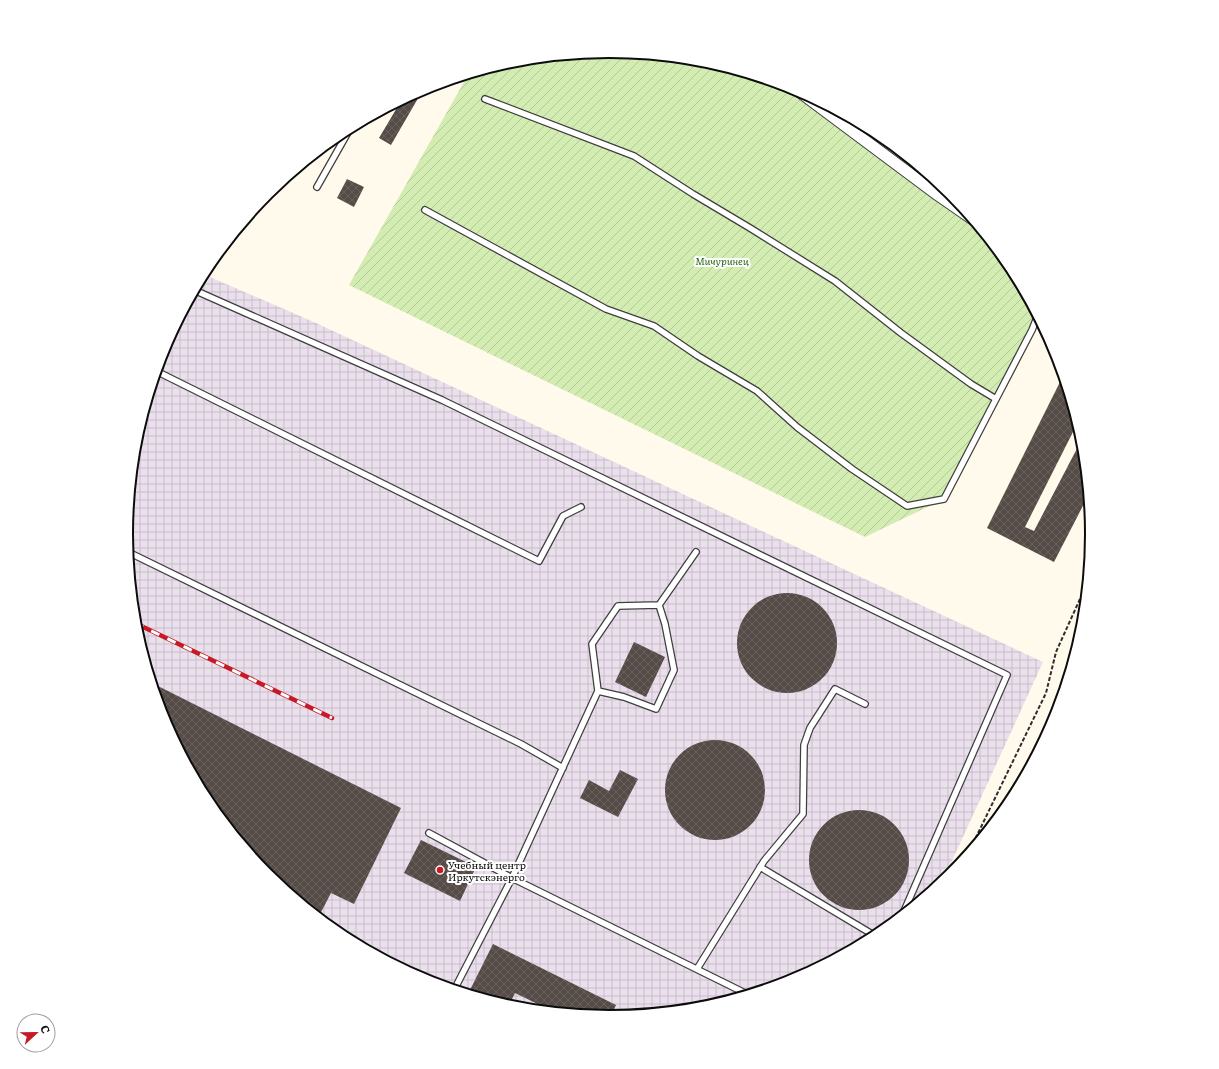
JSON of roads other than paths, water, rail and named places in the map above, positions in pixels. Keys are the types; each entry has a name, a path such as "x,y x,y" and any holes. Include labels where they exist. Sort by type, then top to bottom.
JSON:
{"street":[{"path":"820,107 954,206"}],"lane":[{"path":"485,99 634,156 834,282 971,384 996,400"},
{"path":"317,187 345,138"},
{"path":"425,210 606,309 654,326 698,356 757,391 797,427 852,469 906,506 944,499 1036,321"},
{"path":"199,292 442,400 1007,675 905,909"},
{"path":"161,373 539,561 563,516 581,507"},
{"path":"659,605 696,552"},
{"path":"134,555 521,744 563,768"},
{"path":"598,691 624,697 656,709 674,670 665,624 659,605"},
{"path":"456,986 512,878 598,691 592,644 618,606 659,605"},
{"path":"697,970 760,867 803,814 804,745 810,728 835,689 865,704"},
{"path":"429,833 512,878 743,992"},
{"path":"760,867 871,933"}],"railway":[{"path":"142,626 332,718"}],"place":[{"name":"Учебный центр Иркутскэнерго","path":"440,870"}],"park label":[{"name":"Мичуринец","path":"722,260"}]}
